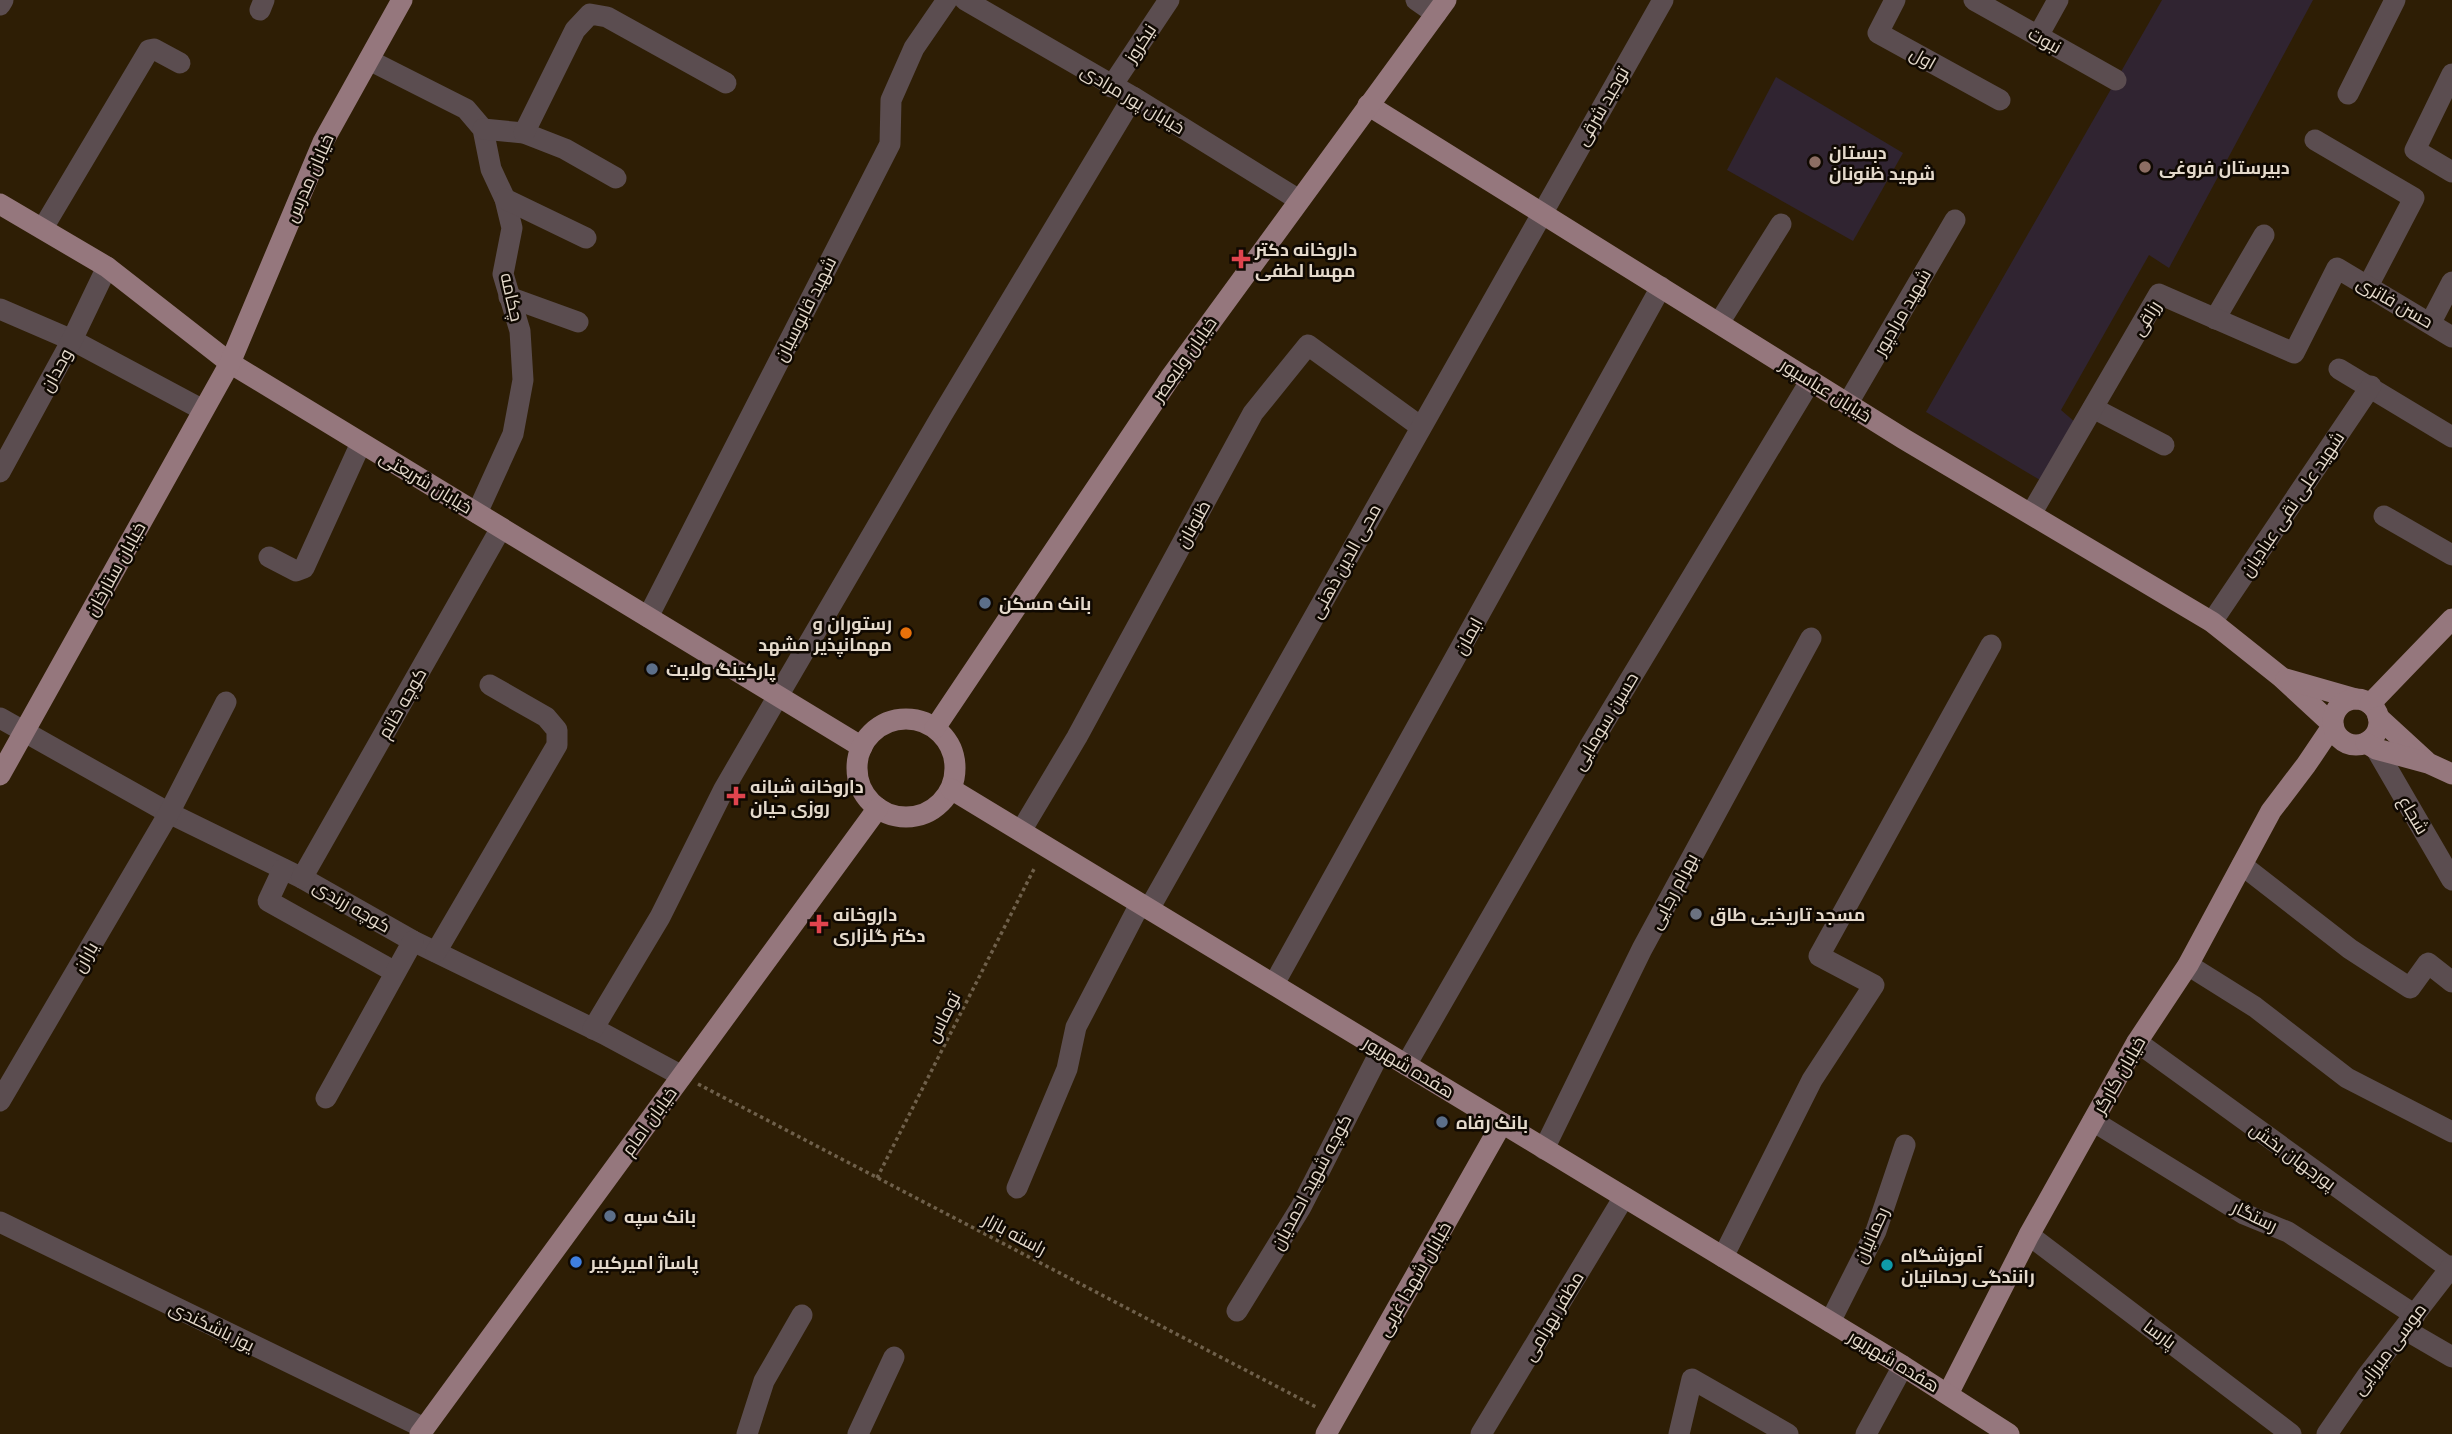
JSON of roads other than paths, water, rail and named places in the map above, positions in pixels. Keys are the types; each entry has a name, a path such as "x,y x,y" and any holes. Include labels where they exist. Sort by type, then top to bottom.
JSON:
{"main road":[{"name":"خیابان مدرس","path":"230,363 323,142 402,0"},
{"name":"خیابان ولیعصر","path":"935,727 1170,378 1441,7"},
{"name":"خیابان عباسپور","path":"1368,106 1848,403 2212,622 2281,677 2333,725 2344,743 2366,746 2428,763 2452,774"},
{"name":"خیابان شریعتی","path":"0,204 107,267 230,363 862,747"},
{"name":"خیابان ستارخان","path":"0,775 230,363"},
{"path":"2368,707 2452,619"},
{"name":"خیابان عباسپور","path":"2281,677 2368,707 2428,763"},
{"path":"2333,725 2336,711 2341,705 2368,707"},
{"path":"2306,765 2366,746 2376,733 2368,707"},
{"path":"902,719 919,720 935,727 952,749 955,762 951,789 941,803 927,812 910,817 894,815 878,808 862,787 858,774 862,747 872,733 886,723 902,719"},
{"name":"خیابان کارگر","path":"1948,1394 2029,1235 2137,1042 2188,965 2271,811 2333,725"},
{"name":"هفده شهریور","path":"951,789 1903,1366 2009,1434"},
{"name":"خیابان امام","path":"422,1431 878,808"},
{"name":"خیابان شهدا غربی","path":"1331,1425 1502,1123"}],"street":[{"path":"0,5 3,0"},
{"name":"شهید قابوسیان","path":"648,617 890,144 891,100 914,48 947,0"},
{"name":"خیابان پور مرادی","path":"965,0 1111,87 1133,97 1299,200"},
{"name":"نیکروز","path":"1111,87 1169,0"},
{"path":"1416,0 1441,7"},
{"name":"توحید شرقی","path":"1541,213 1663,0"},
{"name":"اول","path":"1895,0 1878,33 2000,100"},
{"name":"نبوت","path":"1974,0 2116,80"},
{"path":"2038,36 2058,0"},
{"path":"2348,94 2395,0"},
{"path":"524,133 575,30 590,14 607,17 726,83"},
{"path":"43,228 149,50 180,63"},
{"path":"369,60 466,109 484,129 524,133 565,149 616,178"},
{"path":"2452,74 2415,150 2452,172"},
{"path":"593,1029 660,917 724,789 778,695 1133,97"},
{"name":"چکامه","path":"477,513 513,435 523,380 520,331 503,274 512,228 505,199 491,169 484,129"},
{"path":"2315,141 2414,198 2368,286"},
{"path":"505,199 586,238"},
{"name":"محی الدین ذهنی","path":"1017,1188 1067,1069 1076,1027 1541,213"},
{"name":"شهید مرادپور","path":"1848,403 1955,220"},
{"path":"1719,324 1781,224"},
{"path":"2215,319 2264,235"},
{"name":"وحدان","path":"0,472 72,340 107,267"},
{"name":"حسن فاتری","path":"2337,268 2452,337"},
{"name":"رزاقی","path":"2031,514 2159,294 2294,353 2337,268"},
{"path":"2431,322 2452,282"},
{"name":"ایمان","path":"1274,985 1661,288"},
{"path":"509,297 578,322"},
{"path":"0,309 72,340 203,410"},
{"name":"ظنونان","path":"1021,831 1077,737 1253,413 1308,345 1421,427"},
{"path":"2339,369 2371,386 2452,438"},
{"name":"حسین سومایی","path":"1406,1065 1591,744 1811,380"},
{"name":"شهید علی نقی عبادیان","path":"2212,622 2371,386"},
{"path":"2093,408 2164,445"},
{"path":"269,557 296,571 304,568 361,443"},
{"path":"2384,516 2452,555"},
{"name":"کوچه خاتم","path":"395,972 268,901 292,873 501,527"},
{"name":"بهرام رجایی","path":"1544,1149 1642,949 1811,638"},
{"path":"1723,1257 1812,1080 1874,985 1819,956 1992,645"},
{"path":"436,952 557,744 557,730 546,717 490,685"},
{"name":"یاران","path":"0,1101 169,813 226,702"},
{"name":"کوچه زرندی","path":"0,718 169,813 292,873 412,941 593,1029 682,1076"},
{"name":"شجاع","path":"2366,746 2452,880"},
{"path":"2242,865 2350,949 2410,988 2428,963 2452,982"},
{"path":"326,1098 412,941"},
{"path":"2188,965 2255,1007 2347,1077 2452,1132"},
{"name":"پورجهان بخش","path":"2137,1042 2451,1268"},
{"name":"کوچه شهید احمدیان","path":"1237,1311 1301,1207 1381,1050"},
{"name":"رستگار","path":"2093,1121 2244,1214 2288,1232 2452,1357"},
{"name":"رحمانیان","path":"1830,1322 1876,1231 1905,1145"},
{"name":"مظفر بهرامی","path":"1481,1434 1624,1198"},
{"name":"یوز باشکندی","path":"0,1222 422,1431"},
{"name":"پارسا","path":"2029,1235 2291,1434"},
{"name":"موسی میرزایی","path":"2327,1434 2367,1376 2451,1268"},
{"path":"747,1434 764,1381 802,1315"},
{"path":"858,1434 894,1357"},
{"path":"1866,1434 1903,1366"},
{"path":"1679,1434 1692,1379 1788,1434"}],"place":[{"name":"دبستان شهید ظنونان","path":"1815,162"},
{"name":"دبیرستان فروغی","path":"2145,167"},
{"name":"داروخانه دکتر مهسا لطفی","path":"1241,259"},
{"name":"بانک مسکن","path":"985,603"},
{"name":"رستوران و مهمانپذیر مشهد","path":"906,633"},
{"name":"پارکینگ ولایت","path":"652,669"},
{"name":"داروخانه شبانه روزی حیان","path":"736,796"},
{"name":"مسجد تاریخیی طاق","path":"1696,914"},
{"name":"داروخانه دکتر گلزاری","path":"819,924"},
{"name":"بانک رفاه","path":"1442,1122"},
{"name":"بانک سپه","path":"610,1216"},
{"name":"پاساژ امیرکبیر","path":"576,1262"},
{"name":"آموزشگاه رانندگی رحمانیان","path":"1887,1265"}]}
